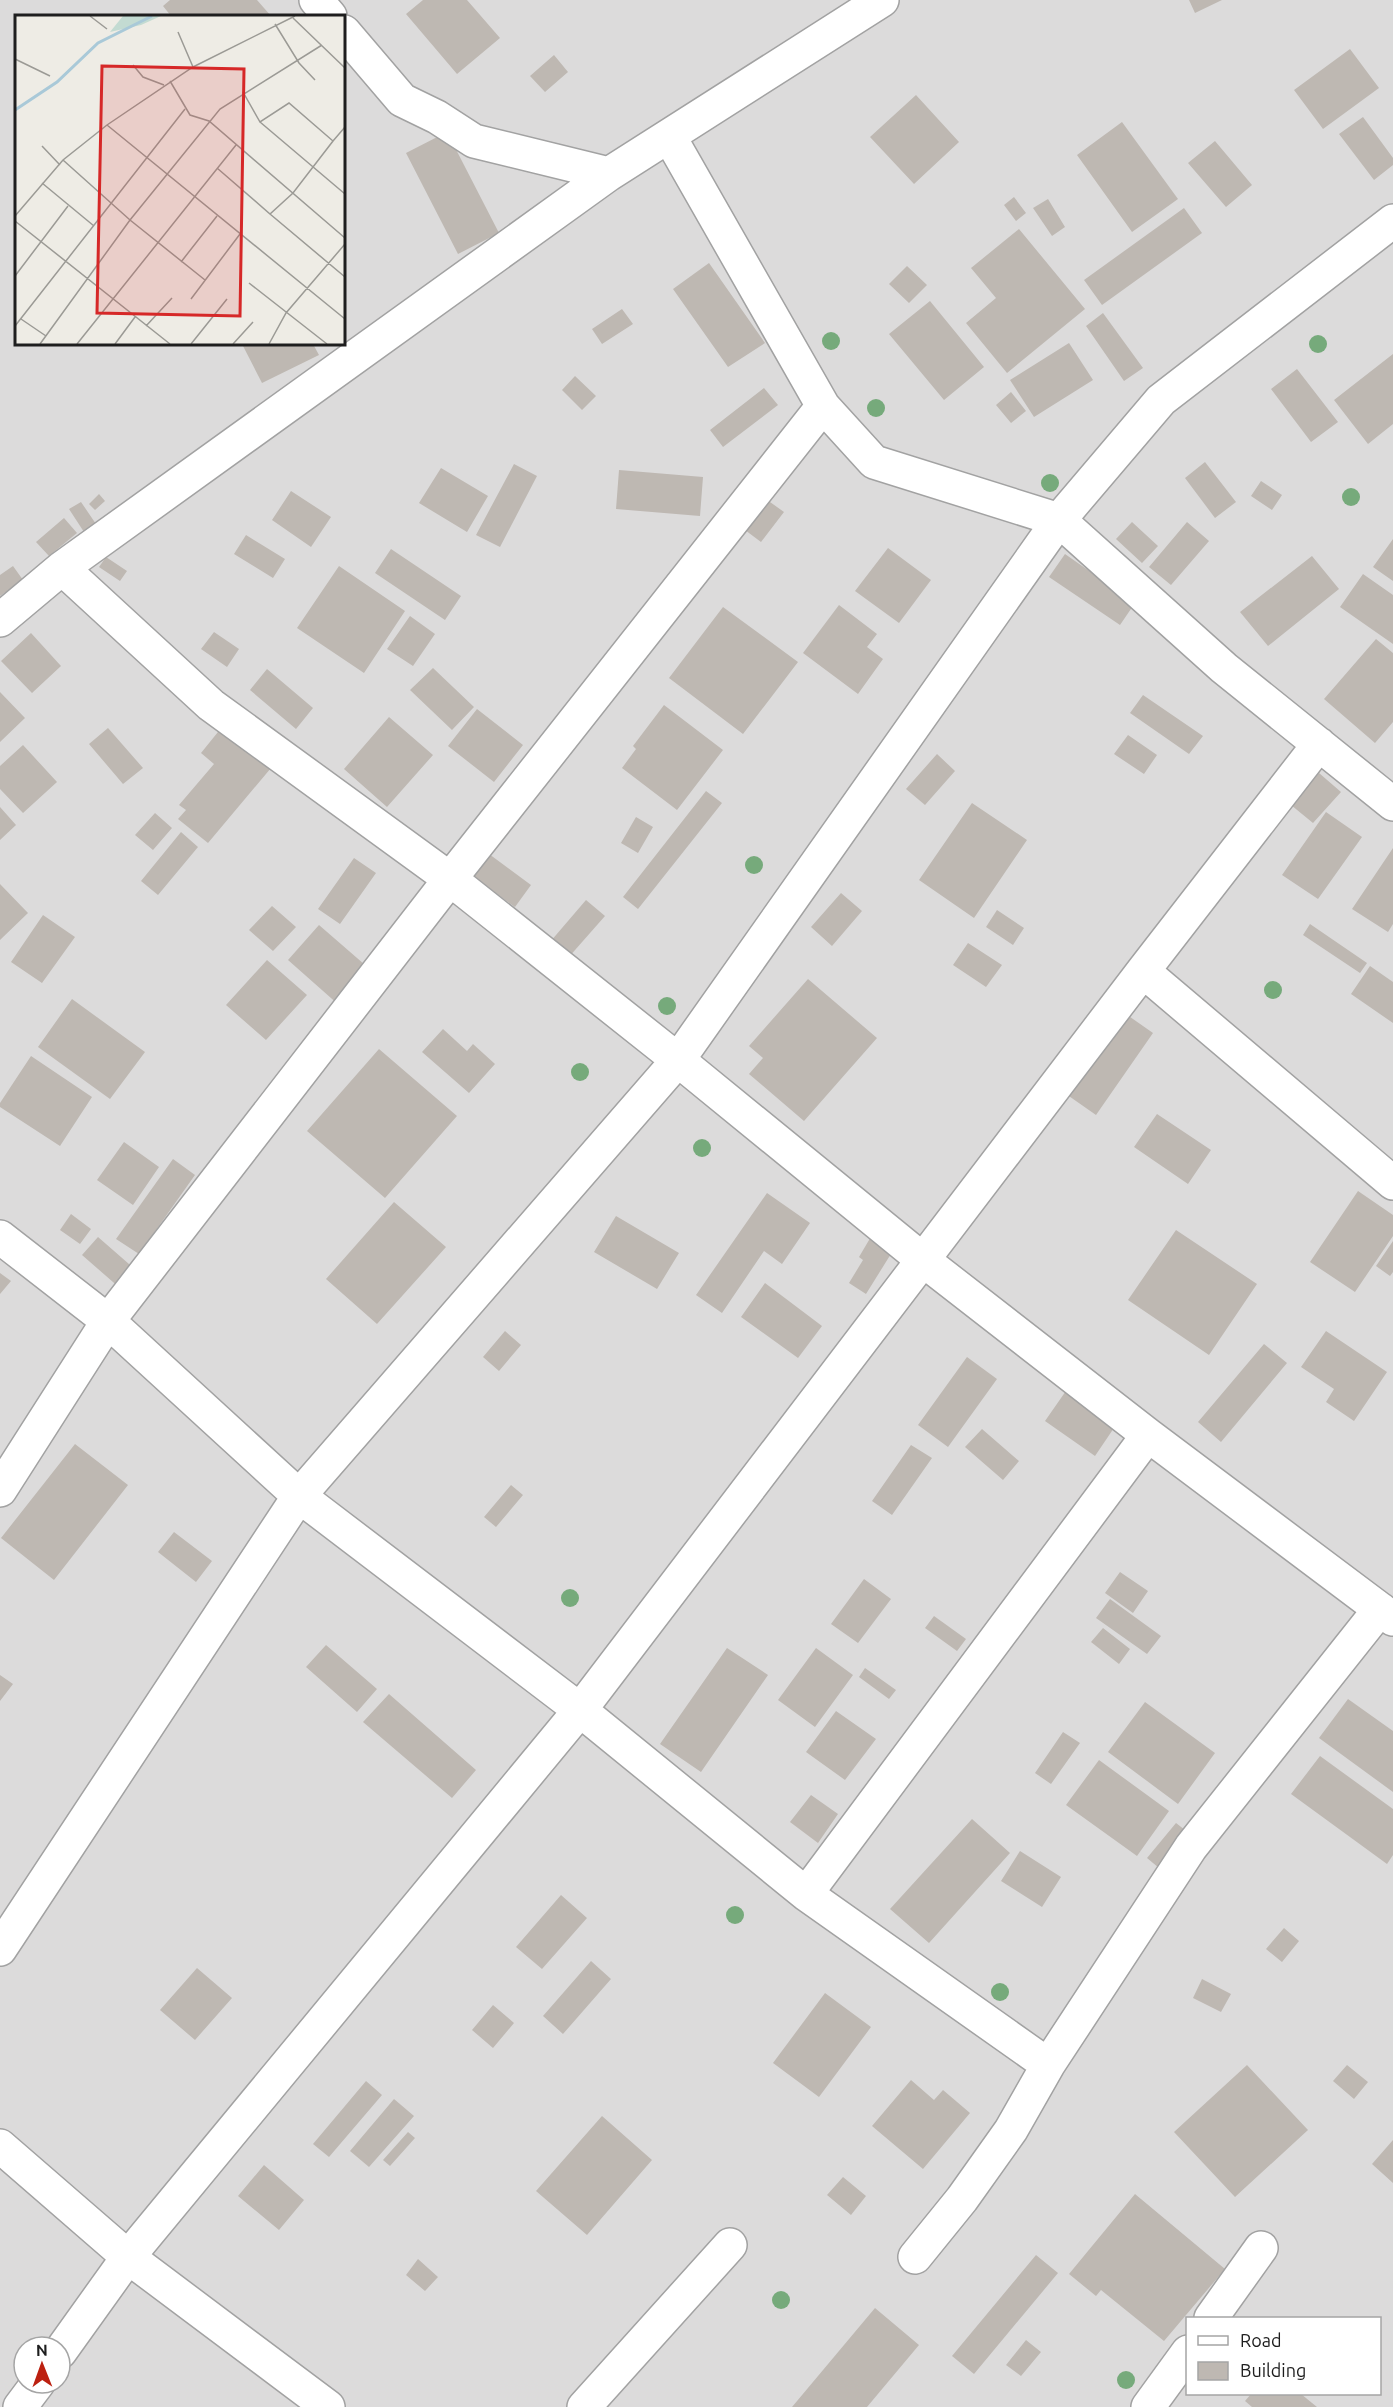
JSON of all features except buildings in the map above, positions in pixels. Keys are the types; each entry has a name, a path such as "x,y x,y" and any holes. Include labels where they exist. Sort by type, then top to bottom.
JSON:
{"street":[{"path":"316,0 329,15"},
{"path":"0,620 62,568 609,174 882,0"},
{"path":"345,33 402,100 437,117 474,141 609,174"},
{"path":"669,136 823,406 874,462 1059,520 1224,668 1393,804"},
{"path":"0,1949 299,1496 678,1060 1059,520 1161,400 1391,226"},
{"path":"0,1491 108,1320 450,879 823,406"},
{"path":"62,568 211,705 450,879 678,1060 922,1260 1148,1436 1387,1614 1191,1847 1048,2065 999,2147 962,2199 915,2257"},
{"path":"72,2335 128,2258 580,1710 1143,971 1319,744"},
{"path":"1143,971 1393,1183"},
{"path":"0,1237 108,1320 299,1496 580,1710 806,1894 1048,2065"},
{"path":"806,1894 1148,1436"},
{"path":"0,2146 128,2258 328,2407"},
{"path":"584,2407 730,2245"},
{"path":"1212,2317 1261,2248"},
{"path":"1148,2407 1186,2355"}],"shaded area":[{"path":"0,0 1393,0 1393,2407 0,2407"}]}
